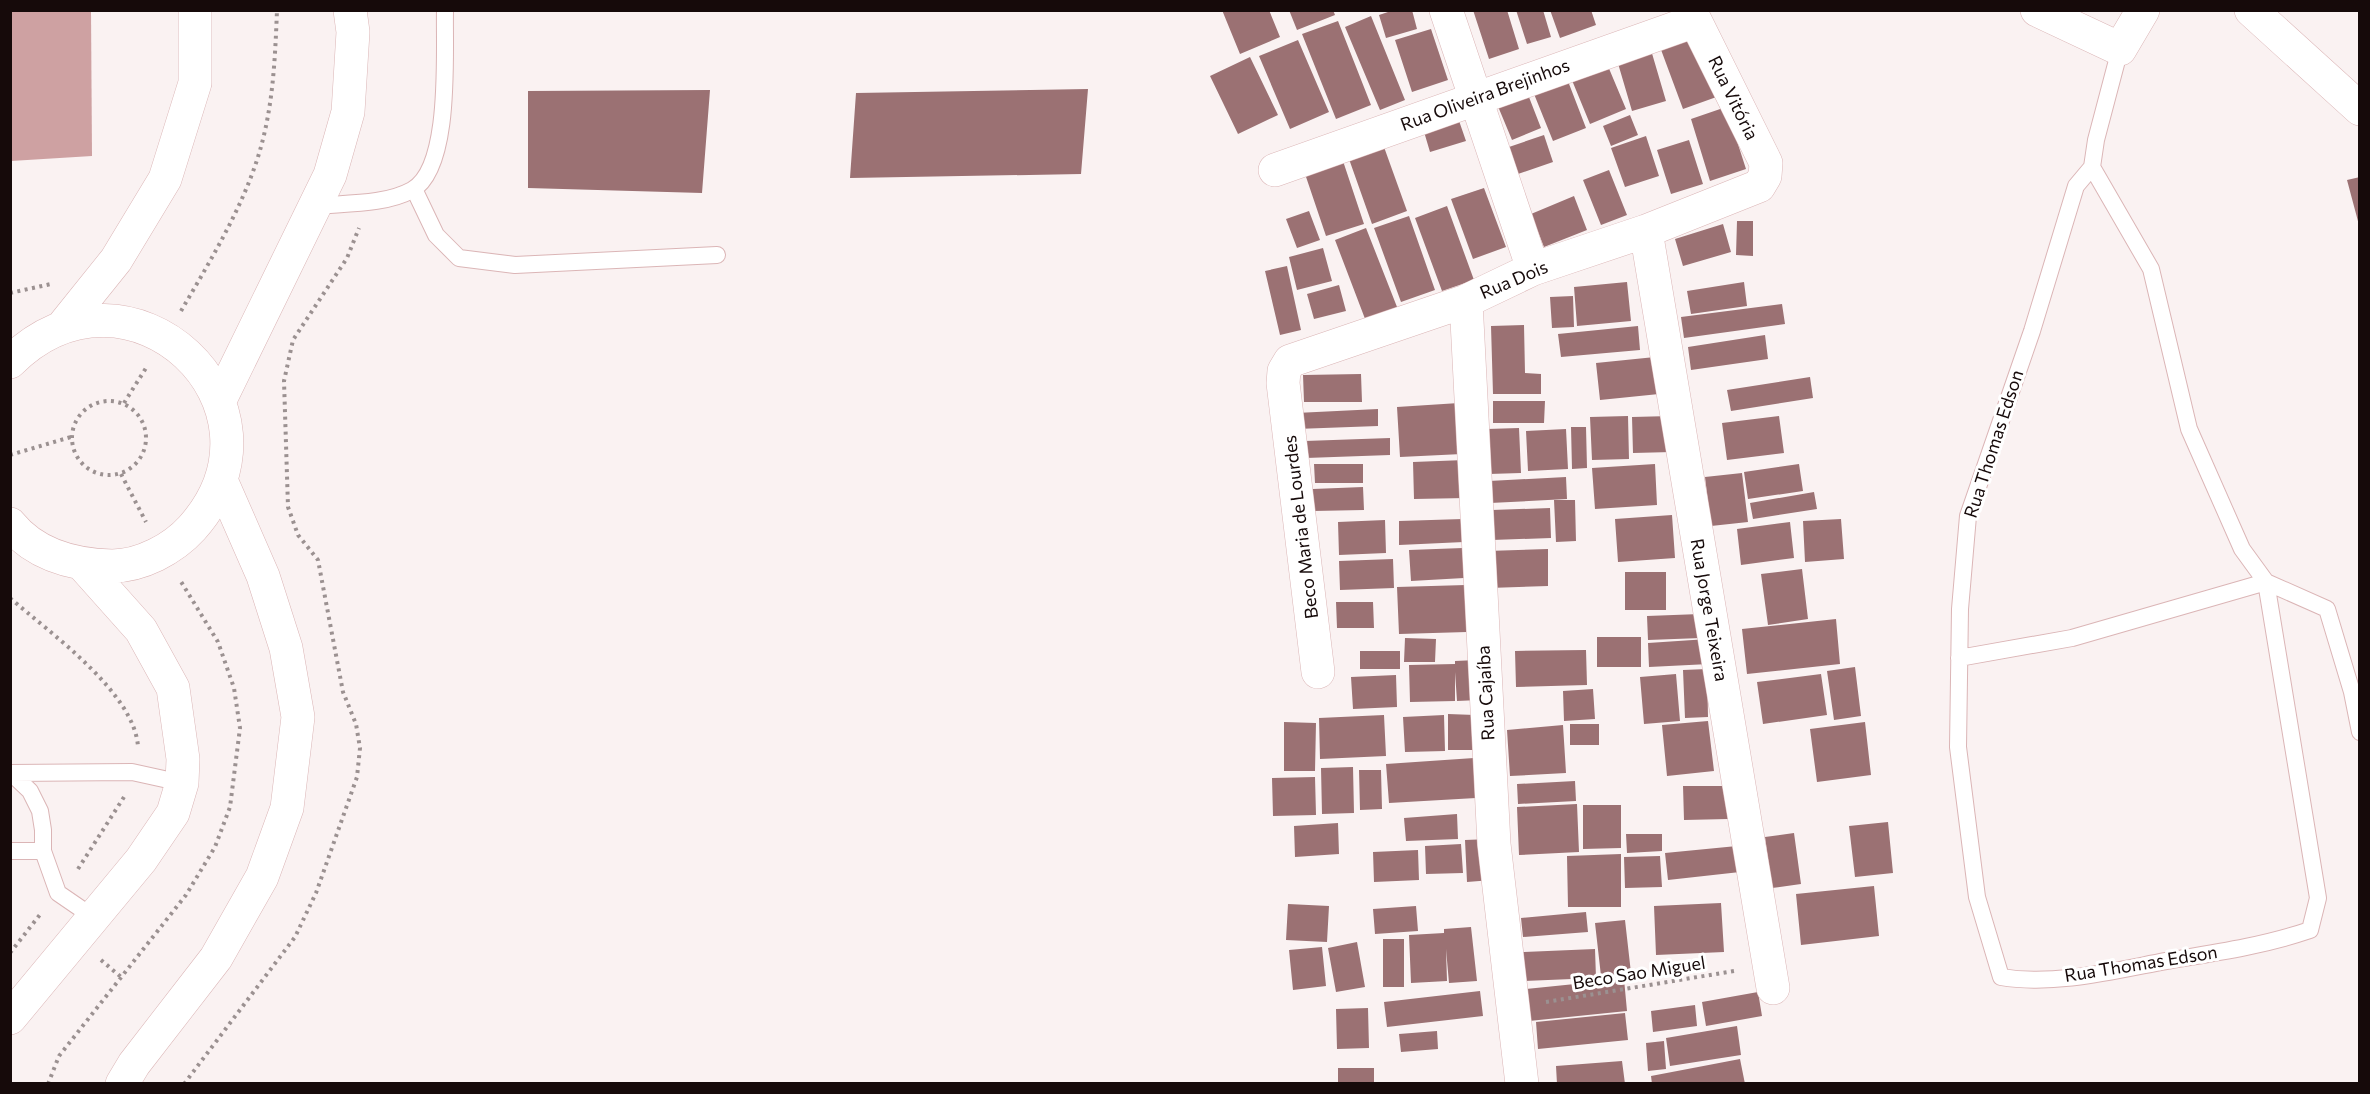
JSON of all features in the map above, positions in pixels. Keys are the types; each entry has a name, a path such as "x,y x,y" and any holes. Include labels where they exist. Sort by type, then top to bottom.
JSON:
{"street":[{"path":"63,326 116,260 165,179 195,83 195,10"},
{"path":"220,400 330,175 348,112 353,32 350,10"},
{"path":"1446,10 1533,270"},
{"path":"2037,10 2120,49"},
{"name":"Rua Thomas Edson","path":"2120,49 2143,10"},
{"path":"2251,10 2360,109"},
{"name":"Rua Oliveira Brejinhos","path":"1275,170 1476,99 1692,16"},
{"name":"Rua Vitória","path":"1692,16 1766,164 1765,176 1759,186"},
{"name":"Rua Dois","path":"1283,383 1284,371 1290,361 1466,301 1533,270 1646,231 1759,186"},
{"name":"Rua Jorge Teixeira","path":"1646,231 1771,977"},
{"name":"Rua Cajaíba","path":"1466,301 1494,844 1522,1083"},
{"path":"10,362 29,344 63,326 100,320 138,325 166,336 201,367 220,400 227,440 221,480 206,512 183,538 162,553 118,566 83,565 48,554 18,534 10,524"},
{"name":"Beco Maria de Lourdes","path":"1283,383 1318,672"},
{"path":"122,1083 134,1064 216,958 262,877 287,808 298,717 286,648 263,576 221,480"},
{"path":"10,1018 141,860 173,813 182,783 183,759 173,688 141,630 83,565"}],"lane":[{"path":"314,206 394,197 414,189 430,171 438,147 445,10"},
{"name":"Rua Thomas Edson","path":"2092,167 2151,270 2188,429 2242,549 2265,582 2318,898 2310,930 2275,942 2128,968 2029,982 2001,977 1977,897 1958,747 1960,609 1968,516 2032,331 2076,186 2092,167 2096,141 2120,49"},
{"path":"414,189 436,235 459,258 515,265 717,255"},
{"path":"1959,658 2073,638 2265,582 2326,609 2352,692 2360,732"},
{"path":"11,773 132,772 182,783"},
{"path":"11,773 30,791 40,812 43,852 58,893 93,917"},
{"path":"10,851 43,852"}],"path":[{"path":"124,403 207,266 258,159 275,76 277,10"},
{"path":"184,1083 295,937 316,893 357,777 360,748 356,724 343,692 318,560 298,535 288,507 284,381 293,340 347,258 363,216 362,201"},
{"path":"10,293 56,283"},
{"path":"106,400 124,403 139,414 147,431 146,449 137,465 121,474 103,476 86,469 75,454 71,437 76,419 89,406 106,400"},
{"path":"10,455 71,437"},
{"name":"Beco Sao Miguel","path":"1513,1007 1771,977"}],"shaded area":[{"path":"11,10 91,11 92,156 11,161"}],"building":[{"path":"1222,10 1269,10 1280,37 1240,54"},
{"path":"1289,10 1333,10 1335,15 1297,30"},
{"path":"1394,10 1412,10 1417,29 1386,38 1379,15"},
{"path":"1473,10 1507,10 1519,49 1489,59"},
{"path":"1516,10 1543,10 1551,37 1527,44"},
{"path":"1550,10 1591,10 1596,25 1560,38"},
{"path":"1371,16 1405,100 1380,110 1345,27"},
{"path":"1338,21 1371,105 1336,119 1302,34"},
{"path":"1431,29 1448,80 1412,92 1395,40"},
{"path":"1698,33 1722,95 1683,109 1660,47"},
{"path":"1298,40 1329,112 1290,129 1259,56"},
{"path":"1651,50 1666,101 1632,111 1617,60"},
{"path":"1250,57 1278,115 1238,134 1210,76"},
{"path":"1605,59 1626,109 1590,124 1569,73"},
{"path":"1566,76 1586,128 1553,141 1532,89"},
{"path":"1088,89 1081,174 850,178 856,93"},
{"path":"710,90 702,193 528,188 528,91"},
{"path":"1527,92 1541,128 1512,140 1497,104"},
{"path":"1726,107 1746,169 1710,181 1691,119"},
{"path":"1457,115 1466,141 1430,152 1422,125"},
{"path":"1630,115 1638,135 1611,146 1603,126"},
{"path":"1544,135 1553,162 1515,175 1506,148"},
{"path":"1646,136 1659,176 1625,187 1611,148"},
{"path":"1689,140 1703,184 1671,194 1657,150"},
{"path":"1384,147 1407,211 1372,224 1349,159"},
{"path":"1340,152 1364,224 1326,236 1302,165"},
{"path":"1609,170 1627,215 1601,225 1583,180"},
{"path":"2360,177 2360,225 2359,225 2347,180"},
{"path":"1484,188 1506,247 1473,259 1451,199"},
{"path":"1574,196 1587,230 1544,247 1531,214"},
{"path":"1447,206 1474,280 1442,291 1415,218"},
{"path":"1309,211 1320,240 1297,248 1286,219"},
{"path":"1409,216 1435,290 1401,302 1374,228"},
{"path":"1737,221 1753,221 1753,256 1736,255"},
{"path":"1723,224 1731,252 1683,266 1675,239"},
{"path":"1366,228 1399,312 1367,324 1335,240"},
{"path":"1323,248 1332,281 1297,290 1289,257"},
{"path":"1287,266 1301,330 1280,335 1265,271"},
{"path":"1627,282 1631,321 1577,326 1574,287"},
{"path":"1744,282 1747,306 1691,314 1687,291"},
{"path":"1339,285 1346,311 1314,319 1307,294"},
{"path":"1573,296 1574,327 1552,328 1550,297"},
{"path":"1782,304 1785,324 1684,338 1681,317"},
{"path":"1524,325 1525,373 1541,374 1541,394 1493,394 1491,326"},
{"path":"1638,326 1640,350 1561,357 1558,334"},
{"path":"1765,335 1768,359 1691,370 1688,347"},
{"path":"1655,357 1659,394 1600,400 1596,363"},
{"path":"1361,374 1362,402 1304,402 1303,375"},
{"path":"1810,377 1813,398 1731,411 1727,390"},
{"path":"1493,401 1545,401 1544,423 1493,423"},
{"path":"1459,403 1462,454 1400,457 1397,407"},
{"path":"1378,409 1378,426 1296,429 1296,413"},
{"path":"1628,416 1629,459 1592,460 1590,417"},
{"path":"1671,416 1672,452 1633,453 1632,417"},
{"path":"1779,416 1784,453 1727,460 1722,423"},
{"path":"1571,427 1586,427 1587,468 1572,469"},
{"path":"1519,428 1521,473 1489,474 1487,429"},
{"path":"1566,429 1568,469 1528,471 1526,431"},
{"path":"1390,438 1390,455 1306,458 1305,441"},
{"path":"1465,460 1466,498 1414,499 1413,462"},
{"path":"1314,464 1363,464 1363,483 1315,483"},
{"path":"1655,464 1657,505 1595,509 1592,468"},
{"path":"1799,464 1803,491 1748,499 1744,472"},
{"path":"1742,473 1748,522 1711,526 1705,477"},
{"path":"1566,477 1567,499 1490,503 1489,481"},
{"path":"1363,487 1364,510 1313,511 1313,489"},
{"path":"1814,492 1817,509 1753,519 1750,503"},
{"path":"1554,500 1575,500 1576,541 1556,542"},
{"path":"1550,508 1551,538 1492,540 1492,510"},
{"path":"1672,515 1675,558 1618,562 1615,519"},
{"path":"1463,519 1464,542 1399,545 1399,521"},
{"path":"1841,519 1844,559 1805,562 1803,521"},
{"path":"1385,520 1386,553 1339,555 1338,522"},
{"path":"1790,522 1794,558 1741,565 1737,529"},
{"path":"1463,548 1464,578 1411,581 1409,550"},
{"path":"1548,549 1548,586 1489,588 1487,551"},
{"path":"1393,559 1394,588 1340,590 1339,561"},
{"path":"1802,569 1808,619 1768,625 1761,574"},
{"path":"1625,572 1666,572 1666,610 1625,610"},
{"path":"1466,585 1467,632 1399,634 1397,587"},
{"path":"1336,602 1373,602 1374,628 1337,628"},
{"path":"1700,614 1701,638 1648,640 1647,616"},
{"path":"1836,619 1840,664 1747,674 1742,629"},
{"path":"1597,637 1641,637 1641,667 1597,667"},
{"path":"1405,638 1436,639 1435,662 1404,662"},
{"path":"1708,639 1709,664 1649,667 1648,643"},
{"path":"1586,650 1587,685 1516,687 1515,651"},
{"path":"1360,651 1400,651 1400,669 1360,669"},
{"path":"1477,660 1479,700 1457,701 1455,672 1455,701 1410,702 1409,665 1455,664 1455,661"},
{"path":"1855,667 1861,716 1834,720 1827,671"},
{"path":"1707,669 1708,717 1685,718 1683,670"},
{"path":"1676,674 1680,721 1644,724 1640,677"},
{"path":"1821,674 1827,715 1763,724 1757,682"},
{"path":"1396,675 1397,707 1353,709 1351,677"},
{"path":"1593,689 1595,719 1564,721 1563,691"},
{"path":"1448,714 1475,715 1474,750 1448,750"},
{"path":"1384,715 1386,756 1320,759 1319,718"},
{"path":"1444,715 1445,751 1405,752 1403,717"},
{"path":"1708,721 1714,771 1667,776 1662,725"},
{"path":"1284,722 1316,723 1315,771 1284,771"},
{"path":"1865,722 1871,775 1817,782 1810,729"},
{"path":"1570,724 1599,724 1599,745 1570,745"},
{"path":"1563,725 1566,773 1510,776 1507,730"},
{"path":"1474,758 1476,798 1389,803 1386,764"},
{"path":"1353,767 1354,813 1322,814 1321,768"},
{"path":"1359,770 1381,770 1382,809 1360,810"},
{"path":"1315,777 1316,815 1273,816 1272,778"},
{"path":"1575,781 1576,801 1518,804 1517,784"},
{"path":"1683,786 1727,786 1728,819 1684,820"},
{"path":"1577,804 1579,852 1519,855 1517,807"},
{"path":"1583,805 1621,805 1621,848 1583,849"},
{"path":"1457,814 1458,839 1406,841 1404,818"},
{"path":"1888,822 1893,873 1855,877 1849,826"},
{"path":"1338,823 1339,854 1295,857 1294,826"},
{"path":"1794,833 1801,884 1772,888 1765,837"},
{"path":"1626,834 1662,834 1662,851 1627,853"},
{"path":"1490,839 1492,880 1467,882 1465,840"},
{"path":"1461,844 1463,873 1426,874 1425,846"},
{"path":"1737,846 1740,872 1668,880 1665,853"},
{"path":"1418,850 1419,880 1374,882 1373,852"},
{"path":"1621,854 1621,907 1568,907 1567,856"},
{"path":"1660,856 1662,887 1625,888 1624,857"},
{"path":"1874,886 1879,936 1801,945 1796,894"},
{"path":"1721,903 1724,952 1656,955 1654,906"},
{"path":"1288,904 1329,906 1327,942 1286,940"},
{"path":"1416,906 1418,931 1375,934 1373,909"},
{"path":"1586,912 1588,932 1523,937 1521,918"},
{"path":"1625,920 1631,973 1601,976 1595,923"},
{"path":"1471,927 1477,981 1449,983 1446,949 1447,981 1411,983 1409,935 1444,933 1444,929"},
{"path":"1383,939 1404,939 1404,987 1383,987"},
{"path":"1357,942 1365,987 1336,992 1328,948"},
{"path":"1322,947 1326,986 1293,990 1289,950"},
{"path":"1595,949 1596,978 1524,981 1523,952"},
{"path":"1624,979 1627,1011 1529,1021 1526,989"},
{"path":"1480,991 1483,1016 1387,1027 1384,1002"},
{"path":"1758,992 1762,1016 1706,1026 1702,1002"},
{"path":"1695,1005 1697,1026 1653,1032 1651,1011"},
{"path":"1368,1008 1369,1048 1337,1049 1336,1009"},
{"path":"1625,1013 1628,1040 1538,1049 1536,1022"},
{"path":"1737,1026 1741,1055 1670,1066 1666,1038"},
{"path":"1437,1031 1438,1049 1401,1052 1399,1034"},
{"path":"1664,1041 1666,1069 1648,1071 1646,1043"},
{"path":"1740,1059 1745,1084 1652,1084 1651,1076"},
{"path":"1622,1061 1625,1084 1557,1084 1556,1066"},
{"path":"1338,1068 1374,1068 1374,1084 1338,1084"}]}
